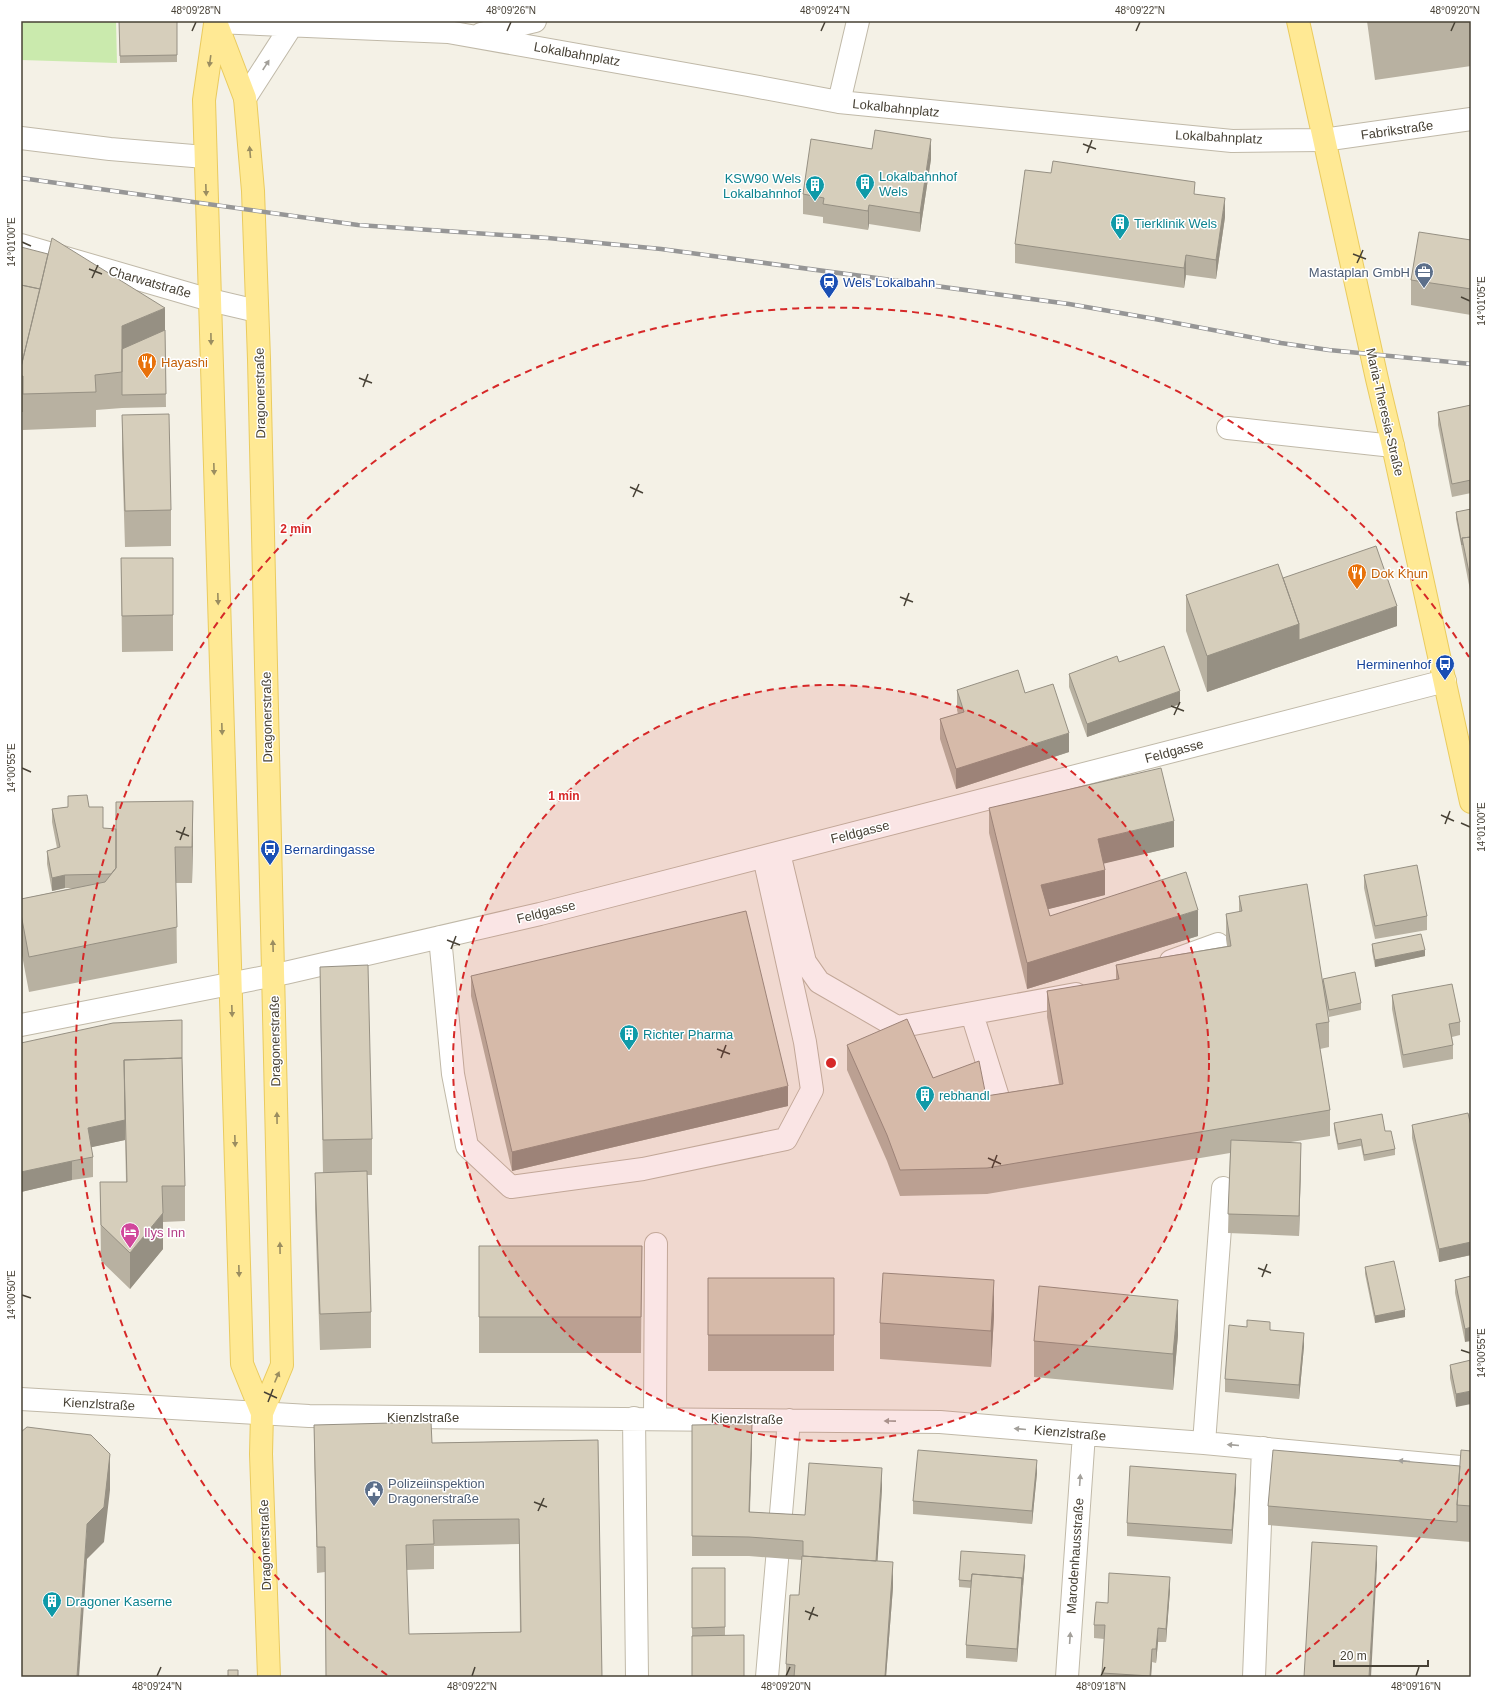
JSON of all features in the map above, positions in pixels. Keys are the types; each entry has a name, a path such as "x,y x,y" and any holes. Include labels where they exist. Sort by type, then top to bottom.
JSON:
{"main road":[{"name":"Maria-Theresia-Straße","path":"1298,21 1471,802"},
{"name":"Dragonerstraße","path":"216,22 245,98 253,191 257,312 274,975 282,1365 262,1413 261,1454 269,1677"},
{"name":"Dragonerstraße","path":"216,22 204,100 205,157 242,1364 262,1413"}],"street":[{"name":"Lokalbahnplatz","path":"473,36 535,21"},
{"path":"839,102 858,21"},
{"name":"Lokalbahnplatz","path":"216,22 292,25 447,27 473,36 839,102 1232,141 1324,140"},
{"path":"245,98 292,25"},
{"name":"Fabrikstraße","path":"1324,140 1471,119"},
{"path":"21,138 110,149 205,157"},
{"name":"Charwatstraße","path":"21,245 210,300 257,312"},
{"path":"1228,428 1393,446"},
{"name":"Feldgasse","path":"274,975 548,912 1445,681"},
{"path":"440,937 453,1074 467,1146 511,1187 643,1168 786,1139 812,1090 805,1042 771,855"},
{"path":"771,855 805,962 819,982 898,1027 972,1014 1095,989"},
{"path":"1152,968 1218,944"},
{"path":"21,1026 274,975"},
{"path":"972,1014 998,1097"},
{"path":"1204,1443 1224,1188"},
{"path":"637,1677 644,1418 656,1244"},
{"name":"Kienzlstraße","path":"21,1399 309,1416 940,1422 1263,1448 1471,1468"},
{"path":"766,1677 789,1420"},
{"name":"Marodenhausstraße","path":"1067,1677 1084,1434"},
{"path":"1254,1677 1263,1448"}],"green space":[{"path":"21,21 116,21 117,63 21,60"}],"building":[{"path":"119,21 177,21 177,55 120,56"},
{"name":"Lokalbahnhof Wels","path":"875,130 931,139 920,213 869,205 868,211 823,204 824,198 803,194 811,139 872,149"},
{"name":"Tierklinik Wels","path":"1053,161 1195,182 1194,194 1225,198 1216,260 1186,255 1184,268 1015,244 1025,170 1051,173"},
{"path":"1419,232 1471,240 1471,289 1411,280"},
{"path":"52,238 165,308 122,326 122,372 95,375 96,392 23,394 23,376 21,376 21,367"},
{"path":"21,247 48,254 40,289 21,285"},
{"path":"21,285 40,289 21,367"},
{"path":"165,330 166,394 122,395 122,349"},
{"path":"1471,405 1471,480 1452,484 1438,412"},
{"path":"169,414 171,510 125,511 122,415"},
{"path":"1471,509 1471,537 1462,538 1462,545 1456,512"},
{"path":"1471,537 1471,582 1462,538"},
{"path":"1376,546 1397,606 1299,640 1299,624 1283,578"},
{"path":"121,558 173,558 173,615 122,616"},
{"path":"1278,564 1299,624 1207,656 1186,595"},
{"path":"1164,646 1180,691 1087,724 1069,674 1117,656 1119,662"},
{"path":"1018,670 1025,693 1053,684 1069,733 956,769 940,719 964,712 957,690"},
{"path":"1161,768 1174,821 1098,839 1105,870 1041,885 1050,916 1186,872 1198,910 1027,963 989,808"},
{"path":"87,795 89,807 103,807 103,828 116,829 116,868 111,874 65,875 52,878 47,851 60,847 52,809 68,807 68,796"},
{"path":"193,801 192,847 175,847 177,927 29,957 21,914 21,899 105,882 116,868 116,802"},
{"path":"1417,865 1427,916 1375,926 1364,875"},
{"path":"1307,884 1329,1022 1316,1024 1330,1110 987,1168 900,1170 887,1135 847,1045 907,1019 933,1078 979,1061 986,1096 1063,1084 1047,991 1119,979 1116,965 1231,946 1226,914 1242,911 1239,896"},
{"name":"Richter Pharma","path":"746,911 788,1086 512,1152 471,976"},
{"path":"1421,934 1425,950 1375,960 1372,944"},
{"path":"368,965 372,1139 323,1140 320,967"},
{"path":"1355,972 1361,1003 1329,1010 1323,979"},
{"path":"1452,984 1460,1022 1449,1024 1453,1045 1403,1055 1392,995"},
{"path":"182,1020 182,1058 124,1060 125,1120 88,1128 93,1157 21,1172 21,1043 113,1023"},
{"path":"182,1058 185,1186 162,1186 163,1213 130,1253 101,1225 100,1182 127,1182 124,1060"},
{"path":"1468,1113 1471,1126 1471,1242 1439,1249 1412,1125"},
{"path":"1382,1114 1385,1131 1391,1131 1395,1149 1364,1155 1361,1139 1338,1144 1334,1123"},
{"path":"1231,1140 1301,1143 1299,1216 1228,1214"},
{"path":"367,1171 371,1312 320,1314 315,1173"},
{"path":"479,1246 642,1246 641,1317 479,1317"},
{"path":"1394,1261 1405,1310 1375,1316 1365,1267"},
{"path":"883,1273 994,1280 991,1331 880,1323"},
{"path":"1471,1276 1471,1327 1465,1329 1455,1280"},
{"path":"708,1278 834,1278 834,1335 708,1335"},
{"path":"1039,1286 1178,1300 1173,1354 1034,1341"},
{"path":"1247,1320 1270,1322 1270,1330 1304,1333 1299,1385 1225,1379 1229,1325 1247,1327"},
{"path":"1471,1360 1471,1391 1456,1394 1450,1365"},
{"path":"431,1422 432,1443 598,1440 602,1677 326,1677 325,1547 317,1547 314,1425","holes":["519,1519 521,1632 409,1634 406,1545 434,1544 433,1520"]},
{"path":"752,1424 749,1512 805,1515 809,1463 882,1468 876,1561 803,1556 803,1541 749,1537 692,1536 692,1425"},
{"name":"Dragoner Kaserne","path":"27,1427 91,1435 110,1454 104,1507 87,1524 77,1677 21,1677 21,1432"},
{"path":"918,1450 1037,1460 1032,1511 913,1501"},
{"path":"1273,1450 1460,1466 1457,1522 1268,1506"},
{"path":"1461,1450 1471,1451 1471,1506 1457,1505"},
{"path":"1130,1466 1236,1474 1232,1530 1127,1523"},
{"path":"1312,1542 1377,1546 1369,1677 1304,1677"},
{"path":"961,1551 1025,1555 1022,1585 1022,1578 972,1574 971,1581 959,1580"},
{"path":"802,1556 893,1562 885,1677 794,1677 795,1665 786,1664 790,1595 799,1595"},
{"path":"692,1568 725,1568 725,1627 692,1628"},
{"path":"1109,1573 1170,1577 1166,1629 1158,1628 1156,1649 1152,1649 1150,1676 1102,1673 1105,1625 1094,1625 1096,1602 1108,1603"},
{"path":"972,1574 1022,1578 1017,1649 966,1645"},
{"path":"744,1635 744,1677 692,1677 692,1636"},
{"path":"228,1670 238,1670 238,1677 228,1677"}],"railway":[{"path":"21,178 358,225 548,238 661,249 1069,304 1281,343 1329,350 1471,364"}],"place":[{"name":"Lokalbahnhof Wels","path":"865,200"},
{"name":"KSW90 Wels Lokalbahnhof","path":"815,202"},
{"name":"Tierklinik Wels","path":"1120,240"},
{"name":"Mastaplan GmbH","path":"1424,289"},
{"name":"Wels Lokalbahn","path":"829,299"},
{"name":"Hayashi","path":"147,379"},
{"name":"Dok Khun","path":"1357,590"},
{"name":"Herminenhof","path":"1445,681"},
{"name":"Bernardingasse","path":"270,866"},
{"name":"Richter Pharma","path":"629,1051"},
{"name":"rebhandl","path":"925,1112"},
{"name":"Ilys Inn","path":"130,1249"},
{"name":"Polizeiinspektion Dragonerstraße","path":"374,1507"},
{"name":"Dragoner Kaserne","path":"52,1618"}]}
